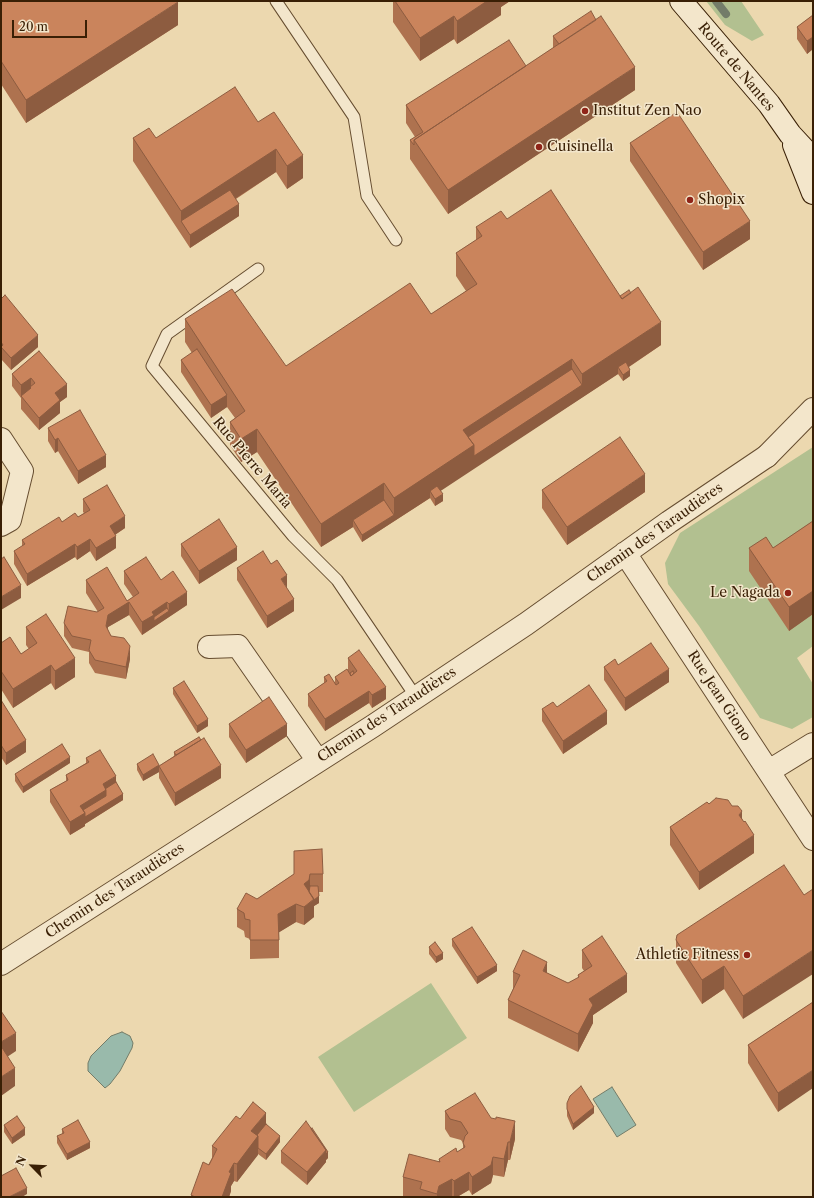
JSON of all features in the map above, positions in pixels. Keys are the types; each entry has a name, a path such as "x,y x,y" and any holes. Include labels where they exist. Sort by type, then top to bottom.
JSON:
{"street":[{"name":"Route de Nantes","path":"681,1 769,104 790,134"},
{"path":"790,134 813,159"},
{"path":"790,134 813,193"},
{"name":"Chemin des Taraudières","path":"767,456 813,409"},
{"name":"Chemin des Taraudières","path":"1,964 416,697 526,624 625,553 767,456 813,430"},
{"path":"1,439 22,471 10,520 1,526"},
{"name":"Rue Jean Giono","path":"625,553 813,839"},
{"path":"209,647 238,646 318,761"},
{"path":"769,771 813,744"}],"lane":[{"path":"276,1 354,117 367,196 396,240"},
{"name":"Rue Pierre Maria","path":"258,269 167,334 152,366 293,536 337,580 416,697"}],"green space":[{"path":"706,1 741,1 764,35 752,41 725,25"},
{"path":"813,447 813,646 797,658 813,684 813,717 792,729 760,718 699,626 668,584 665,563 680,533"},
{"path":"431,983 467,1038 354,1112 318,1057"}],"shaded area":[{"path":"122,1032 130,1036 133,1043 132,1048 120,1071 105,1088 88,1071 88,1063 91,1056 111,1036"},
{"path":"612,1087 636,1125 617,1137 593,1099"}],"building":[{"path":"1,1 178,2 26,100 1,61"},
{"path":"395,1 487,1 457,21 454,16 420,38"},
{"path":"591,11 596,20 559,44 553,36"},
{"path":"813,15 813,37 807,41 797,27"},
{"path":"601,16 635,67 448,190 414,140"},
{"path":"509,40 526,66 414,140 414,145 410,140 423,132 406,105"},
{"path":"235,87 258,122 274,112 303,155 287,166 276,149 181,211 133,138 149,128 156,138"},
{"name":"Shopix","path":"677,112 750,221 703,252 630,143"},
{"path":"230,190 239,204 190,235 181,221"},
{"path":"551,190 622,299 638,287 661,322 582,374 572,359 463,430 474,445 394,498 384,483 321,524 257,429 241,439 230,422 245,411 185,319 232,289 286,366 410,283 431,314 477,284 456,253 482,236 476,227 501,211 507,219"},
{"path":"629,290 631,293 622,299 620,296"},
{"path":"5,295 38,335 11,358 1,347 3,345 1,342 1,299"},
{"path":"197,349 227,395 211,405 181,360"},
{"path":"39,351 67,384 55,393 60,400 39,418 21,396 35,383 31,378 21,385 12,374"},
{"path":"626,362 630,370 623,375 618,367"},
{"path":"572,369 582,385 474,456 474,445 468,437"},
{"path":"80,410 106,455 78,471 58,438 55,440 48,428"},
{"path":"620,437 645,474 567,527 542,490"},
{"path":"107,485 125,516 110,526 116,536 96,548 90,539 77,547 75,544 27,574 14,551 25,544 22,540 59,517 62,522 75,513 78,517 90,510 83,499"},
{"path":"437,486 443,494 435,499 430,491"},
{"path":"384,500 394,515 362,535 353,520"},
{"path":"219,519 237,547 199,571 181,544"},
{"path":"813,521 813,591 789,607 749,548 766,537 773,548"},
{"path":"263,551 271,564 277,560 287,575 281,579 294,599 267,616 237,568"},
{"path":"4,557 21,585 1,597 1,559"},
{"path":"146,557 161,580 173,571 187,592 169,604 167,602 152,612 154,615 142,622 129,602 108,615 106,626 111,636 124,638 130,646 126,667 95,660 89,650 91,640 72,636 64,623 68,606 97,612 104,608 86,580 107,567 127,601 139,593 124,571"},
{"path":"167,608 169,611 154,621 154,617"},
{"path":"46,614 75,658 55,671 51,665 13,689 1,671 1,643 10,637 21,654 37,643 26,627"},
{"path":"651,643 669,669 625,698 604,667 615,659 618,665"},
{"path":"359,650 386,687 372,695 369,691 325,719 308,694 327,681 324,677 329,674 336,685 339,683 335,677 347,669 351,676 357,671 348,658"},
{"path":"184,681 208,719 197,726 173,688"},
{"path":"589,685 607,711 563,741 542,709 553,702 557,707"},
{"path":"269,697 287,724 246,750 229,724"},
{"path":"1,700 26,740 6,753 1,745"},
{"path":"199,737 201,740 176,755 174,752"},
{"path":"204,738 221,765 175,793 159,766"},
{"path":"62,744 70,757 23,787 15,774"},
{"path":"100,750 116,776 103,784 106,790 80,806 85,813 70,822 50,790 68,780 66,775 89,762 86,758"},
{"path":"153,754 159,765 143,775 137,764"},
{"path":"116,782 123,794 85,817 83,810 106,796 105,789"},
{"path":"716,798 728,800 732,806 738,806 742,811 739,815 754,835 699,872 670,827 707,802 709,804"},
{"path":"322,849 323,874 310,874 309,880 304,884 314,899 304,907 296,904 278,914 279,940 250,940 250,920 245,919 244,913 237,909 246,893 257,899 294,874 294,851"},
{"name":"Athletic Fitness","path":"784,865 804,895 813,889 813,950 743,996 724,966 702,980 676,940 677,935"},
{"path":"310,886 318,886 319,896 314,900 309,892"},
{"path":"472,927 497,965 477,977 452,939"},
{"path":"602,936 627,974 589,999 593,1005 578,1034 508,1000 520,975 513,972 523,950 547,962 543,971 568,983 579,977 578,975 592,966 582,950"},
{"path":"435,942 443,953 436,957 429,947"},
{"path":"813,1002 813,1070 778,1093 748,1045"},
{"path":"1,1011 16,1033 1,1042"},
{"path":"1,1046 15,1068 1,1077"},
{"path":"581,1086 594,1107 573,1124 567,1109 567,1103 570,1096"},
{"path":"475,1093 491,1118 496,1119 496,1117 515,1121 504,1159 493,1157 491,1165 472,1177 469,1172 454,1181 452,1179 439,1186 437,1194 420,1189 422,1182 403,1177 409,1154 440,1162 439,1159 456,1148 457,1152 465,1147 463,1143 465,1136 468,1133 461,1122 450,1119 445,1111"},
{"path":"253,1102 266,1113 251,1131 258,1136 237,1164 234,1163 229,1172 231,1173 222,1197 195,1197 191,1195 203,1162 209,1165 217,1149 212,1146 236,1116 240,1119"},
{"path":"17,1116 25,1128 12,1138 4,1125"},
{"path":"78,1120 90,1142 67,1154 57,1136 64,1133 62,1129"},
{"path":"306,1121 326,1150 307,1172 281,1151"},
{"path":"266,1124 280,1136 266,1154 258,1148 257,1135"},
{"path":"312,1128 328,1152 326,1154 326,1150 311,1129"},
{"path":"16,1168 27,1188 9,1197 1,1197 1,1176"}],"waterway":[{"path":"716,1 726,14"}],"place":[{"name":"Institut Zen Nao","path":"585,111"},
{"name":"Cuisinella","path":"539,147"},
{"name":"Shopix","path":"690,200"},
{"name":"Le Nagada","path":"788,593"},
{"name":"Athletic Fitness","path":"747,955"}]}
